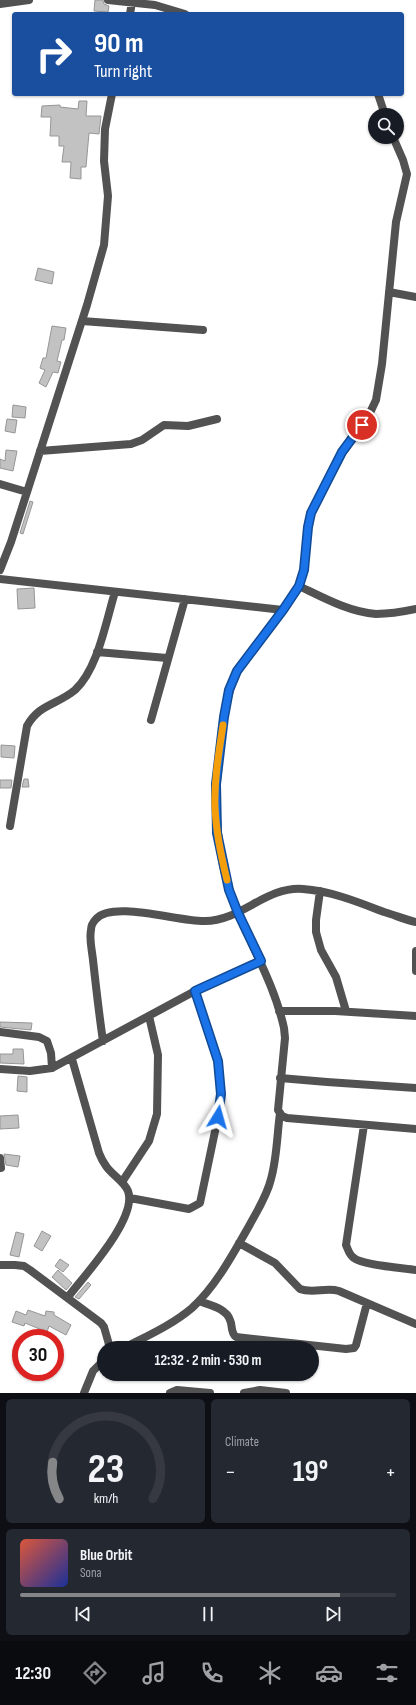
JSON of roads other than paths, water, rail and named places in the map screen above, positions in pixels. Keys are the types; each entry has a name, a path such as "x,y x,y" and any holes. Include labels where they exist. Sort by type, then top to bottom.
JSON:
{"street":[{"path":"0,4 29,0"},
{"path":"108,0 155,4 180,12"},
{"path":"130,12 132,2"},
{"path":"0,570 11,542 82,322 104,245 108,196 104,161 104,129 112,96"},
{"path":"379,96 383,108"},
{"path":"136,1341 174,1320 192,1308 199,1301 239,1243 261,1203 271,1180 280,1113 277,1106 285,1038 279,1011 261,961 238,913 229,890 222,860 217,833 215,807 216,784 224,717 229,690 237,671 283,610 299,586 304,570 308,527 311,513 342,452 368,417 376,400 382,364 396,222 407,174 396,144"},
{"path":"389,292 416,297"},
{"path":"82,322 202,330"},
{"path":"40,451 132,444 142,440 164,426 188,426 217,419"},
{"path":"0,484 27,492"},
{"path":"0,579 283,610"},
{"path":"299,586 332,601 364,612 385,614 416,609"},
{"path":"10,826 27,726 32,716 42,708 63,698 81,684 88,674 97,652 115,592"},
{"path":"151,720 167,658 185,600"},
{"path":"97,652 167,658"},
{"path":"103,1041 91,938 91,930 96,919 103,913 122,911 185,921 206,921 238,913 276,892 290,889 320,891 416,922"},
{"path":"320,891 316,932 321,950 334,972 346,1011"},
{"path":"416,951 416,971"},
{"path":"0,1069 30,1072 52,1068 72,1059 195,991 261,961"},
{"path":"130,1198 189,1209 200,1203 218,1117 221,1094 218,1061 195,991"},
{"path":"279,1011 346,1011 416,1016"},
{"path":"122,1182 149,1141 157,1114 158,1055 149,1016"},
{"path":"0,1032 44,1039 50,1045 52,1068"},
{"path":"68,1297 109,1246 125,1214 130,1198 125,1186 106,1167 99,1153 72,1059"},
{"path":"280,1078 416,1088"},
{"path":"280,1113 287,1118 416,1129"},
{"path":"364,1125 347,1236 347,1249 354,1259 416,1270"},
{"path":"0,1158 1,1168"},
{"path":"239,1243 275,1263 300,1289 306,1291 332,1289 416,1324"},
{"path":"0,1265 24,1266 68,1297 101,1323 108,1341"},
{"path":"199,1301 226,1312 231,1321 232,1332 236,1337 346,1349 354,1348 356,1345 368,1303"},
{"path":"84,1393 93,1371 97,1367"},
{"path":"170,1393 177,1390 210,1393"},
{"path":"244,1393 260,1390 286,1393"}]}
